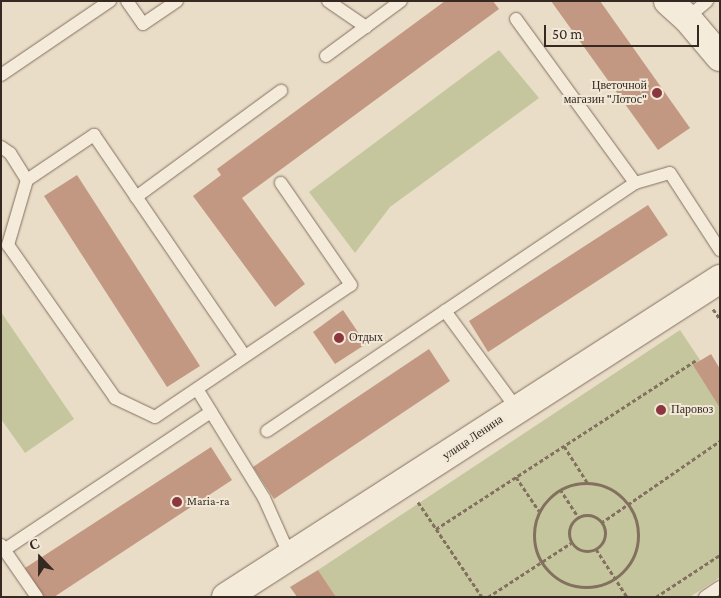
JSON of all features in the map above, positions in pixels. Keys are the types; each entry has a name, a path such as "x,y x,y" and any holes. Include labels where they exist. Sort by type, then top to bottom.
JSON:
{"main road":[{"path":"687,7 720,57"},
{"name":"улица Ленина","path":"226,597 406,483 517,409 720,279"}],"lane":[{"path":"1,75 110,1"},
{"path":"127,1 143,24 176,1"},
{"path":"328,1 366,27"},
{"path":"326,56 401,1"},
{"path":"516,19 635,183"},
{"path":"136,197 281,91"},
{"path":"244,355 94,135 28,180 8,245 115,398 155,417 350,285 281,183"},
{"path":"1,147 10,153 28,180"},
{"path":"267,431 635,183 670,172 720,250"},
{"path":"445,311 517,409"},
{"path":"197,389 264,498 290,556"},
{"path":"37,597 3,548 211,412"},
{"path":"705,597 720,586"}],"path":[{"path":"436,528 696,360"},
{"path":"601,522 720,441"},
{"path":"564,446 587,482"},
{"path":"516,477 539,511"},
{"path":"587,482 603,485 628,504 635,516 638,544 633,557 615,578 600,585 583,587 567,584 552,575 541,562 533,537 539,511 560,489 587,482"},
{"path":"406,483 482,597"},
{"path":"560,489 578,517"},
{"path":"588,515 601,522 605,534 596,549 580,550 571,543 570,526 578,517 588,515"},
{"path":"488,597 571,543"},
{"path":"596,549 627,597"},
{"path":"656,597 720,555"}],"green space":[{"path":"499,50 539,98 390,207 355,253 309,192"},
{"path":"1,312 74,419 25,453 1,419"},
{"path":"680,330 720,390 720,577 690,597 336,597 318,570"}],"building":[{"path":"445,1 493,1 499,9 242,198 305,284 275,307 193,196 221,175 217,169"},
{"path":"551,1 600,1 690,128 658,150"},
{"path":"77,175 200,366 167,387 44,196"},
{"path":"648,205 668,235 488,352 469,321"},
{"name":"Отдых","path":"343,310 366,344 335,364 313,332"},
{"path":"429,349 450,381 274,499 253,467"},
{"path":"711,354 720,369 720,408 693,365"},
{"path":"211,447 232,480 54,597 44,597 25,568"},
{"path":"318,570 336,597 297,597 290,587"}],"place":[{"name":"Цветочной магазин \"Лотос\"","path":"657,93"},
{"name":"Отдых","path":"339,338"},
{"name":"Паровоз","path":"661,410"},
{"name":"Maria-ra","path":"177,502"}]}
